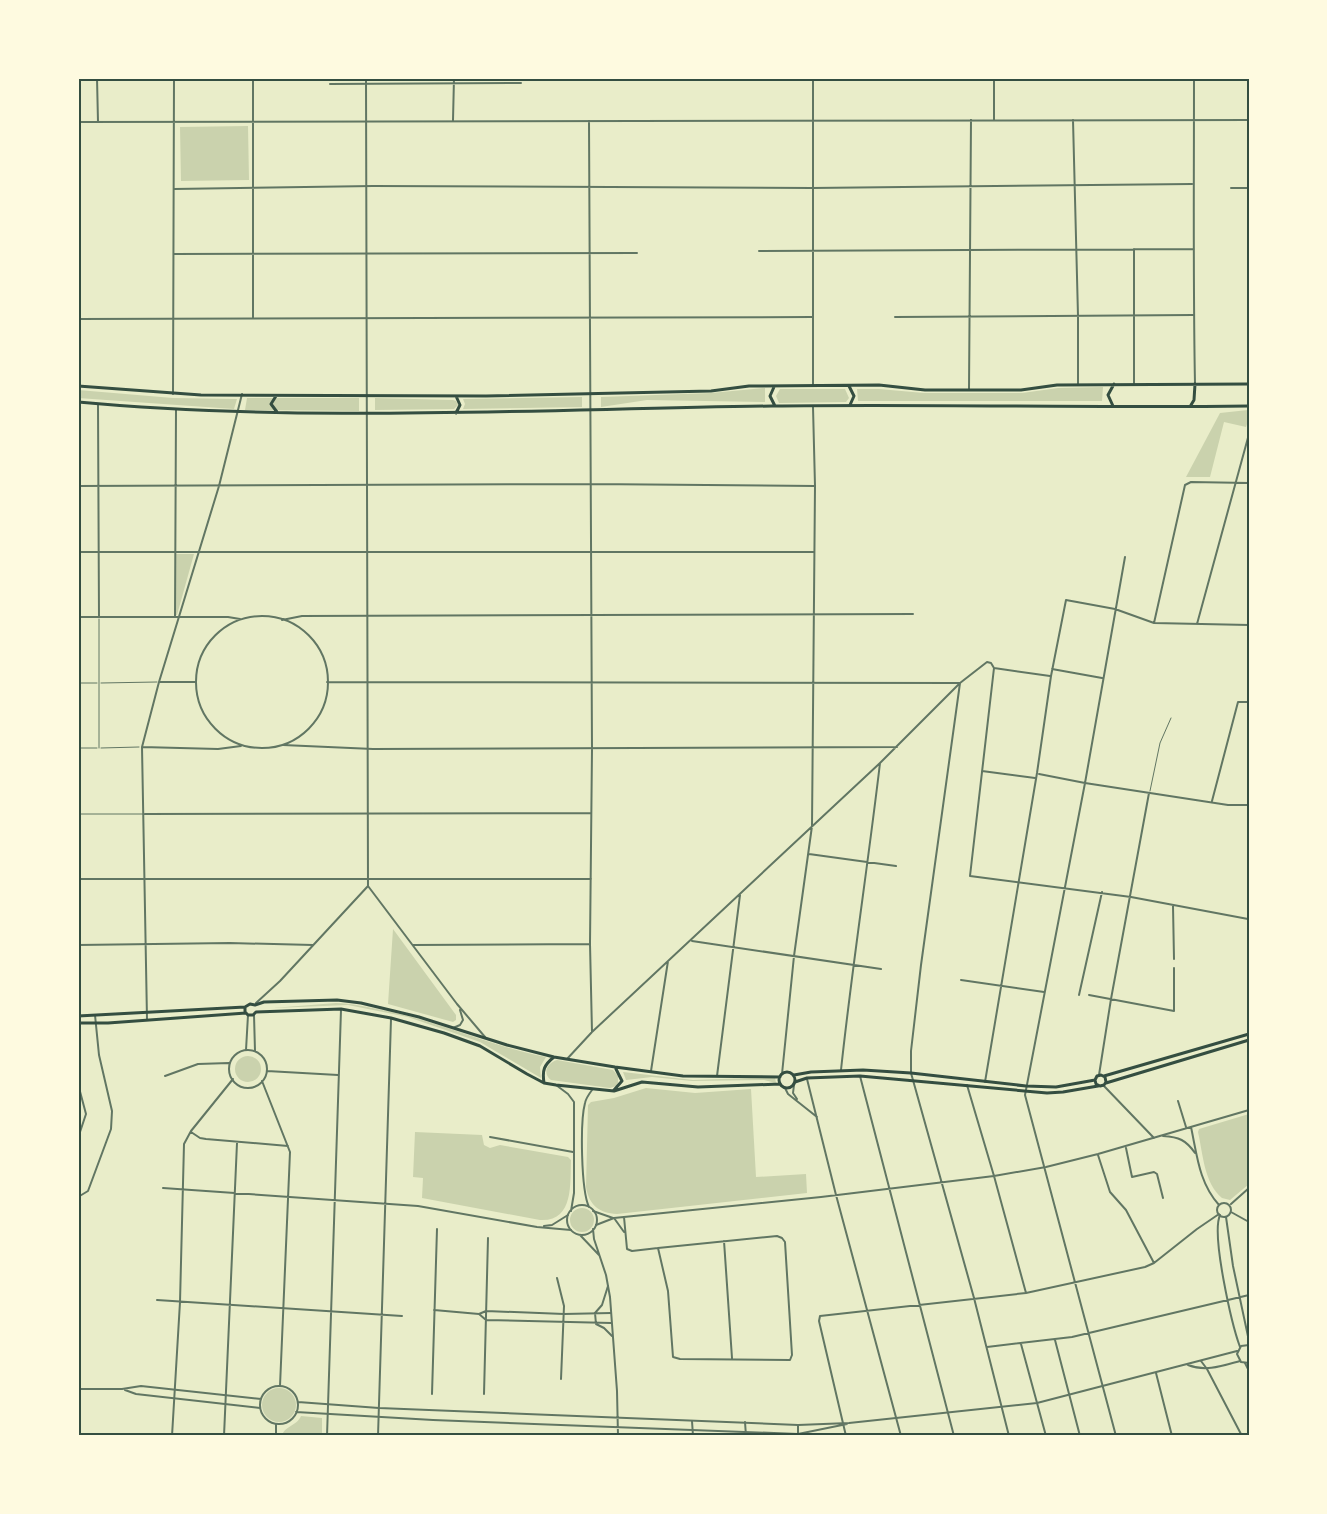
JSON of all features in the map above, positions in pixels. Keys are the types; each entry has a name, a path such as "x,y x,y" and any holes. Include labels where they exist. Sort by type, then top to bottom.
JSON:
{"main road":[{"path":"1113,406 1108,395 1114,384"},
{"path":"1190,407 1194,400 1195,384"},
{"path":"78,386 173,394 591,395 711,391 749,386 879,385 925,390 1021,390 1057,385 1249,384"},
{"path":"775,386 770,392 775,406"},
{"path":"849,386 854,396 850,405"},
{"path":"280,413 274,410 271,404 274,397 281,395"},
{"path":"456,395 460,403 456,413"},
{"path":"78,402 239,413 456,413 850,405 1249,406"},
{"path":"78,1016 337,1000 361,1003 411,1015 554,1057 682,1076 781,1075 788,1072 794,1075 841,1070 911,1073 1026,1086 1056,1087 1095,1080 1099,1075 1104,1076 1249,1034"},
{"path":"272,1012 273,1003"},
{"path":"255,1005 255,1014"},
{"path":"246,1007 247,1014"},
{"path":"78,1023 341,1009 391,1018 480,1046 544,1083 612,1091 642,1082 698,1087 780,1084 785,1088 790,1088 807,1078 860,1076 1026,1091 1063,1092 1098,1086 1249,1040"},
{"path":"544,1083 543,1071 554,1057"},
{"path":"612,1091 617,1089 622,1081 615,1067"},
{"path":"780,1084 781,1075"},
{"path":"794,1075 795,1083"},
{"path":"1104,1076 1105,1084"},
{"path":"1095,1080 1098,1086"}],"street":[{"path":"97,78 98,122"},
{"path":"173,394 174,78"},
{"path":"253,78 253,319"},
{"path":"366,78 367,879 368,885 412,945 486,1038"},
{"path":"453,121 454,78"},
{"path":"813,78 813,386"},
{"path":"994,78 994,120"},
{"path":"1194,78 1192,184 1195,384"},
{"path":"330,84 521,84"},
{"path":"1073,119 1078,385"},
{"path":"969,389 971,120"},
{"path":"78,122 1249,120"},
{"path":"589,121 592,1032"},
{"path":"174,189 366,186 812,188 1192,184"},
{"path":"1231,188 1249,188"},
{"path":"1134,249 1134,384"},
{"path":"759,250 1194,249"},
{"path":"174,254 637,253"},
{"path":"895,317 1193,315"},
{"path":"78,319 812,317"},
{"path":"148,1020 142,747 159,682 219,486 242,394"},
{"path":"98,404 99,617"},
{"path":"781,1075 794,956 813,826 813,407"},
{"path":"175,617 176,410"},
{"path":"1197,624 1249,434"},
{"path":"1154,623 1185,485 1191,482 1249,483"},
{"path":"78,486 590,484 814,486"},
{"path":"78,552 814,552"},
{"path":"1116,1436 1026,1086 1085,783 1125,557"},
{"path":"985,1082 1037,773 1052,669 1066,600 1115,609 1154,623 1249,626"},
{"path":"282,620 302,616 913,614"},
{"path":"78,617 228,616 241,620"},
{"path":"242,746 220,733 204,714 198,699 196,682 199,662 208,643 228,625 241,620 266,616 282,620 303,631 318,648 326,670 325,698 320,714 297,738 283,745"},
{"path":"567,1059 592,1032 897,747 960,683 987,662 991,663 994,668 970,876 1102,892 1248,919"},
{"path":"994,668 1051,676"},
{"path":"1052,669 1102,678"},
{"path":"159,682 196,682"},
{"path":"327,682 960,683"},
{"path":"960,683 921,965 911,1051 911,1073 974,1298 1009,1436"},
{"path":"1212,802 1238,702 1249,702"},
{"path":"142,747 218,749 283,745 367,749 897,747"},
{"path":"841,1070 880,763"},
{"path":"982,771 1035,778"},
{"path":"1037,773 1228,806 1249,805"},
{"path":"1099,1075 1149,793"},
{"path":"145,814 591,813"},
{"path":"808,854 896,866"},
{"path":"78,879 591,879"},
{"path":"255,1005 368,885"},
{"path":"1079,995 1102,892"},
{"path":"717,1077 740,895"},
{"path":"1173,906 1174,959"},
{"path":"692,941 881,969"},
{"path":"78,945 230,943 313,945"},
{"path":"412,945 590,944"},
{"path":"650,1072 668,961"},
{"path":"1089,995 1174,1011 1174,968"},
{"path":"961,980 1044,992"},
{"path":"451,1028 460,1025 463,1020 457,1004"},
{"path":"327,1436 341,1009"},
{"path":"246,1050 247,1014"},
{"path":"255,1014 255,1051"},
{"path":"78,1197 88,1191 111,1129 112,1111 99,1055 95,1015"},
{"path":"378,1436 391,1018"},
{"path":"246,1050 255,1051 264,1059 267,1071 262,1081 256,1086 240,1085 233,1079 230,1063 235,1055 246,1050"},
{"path":"165,1076 198,1064 230,1063"},
{"path":"267,1071 338,1075"},
{"path":"860,1076 954,1436"},
{"path":"807,1078 901,1436"},
{"path":"172,1436 180,1302 184,1144 191,1131 233,1079"},
{"path":"262,1081 290,1156 280,1386"},
{"path":"795,1083 793,1092 797,1099"},
{"path":"78,1084 86,1114 78,1138"},
{"path":"1105,1084 1154,1138"},
{"path":"556,1085 572,1098 574,1113 574,1194 571,1211"},
{"path":"967,1085 1026,1293"},
{"path":"785,1088 786,1092 817,1117"},
{"path":"589,1207 583,1191 583,1113 592,1090"},
{"path":"1178,1101 1186,1128"},
{"path":"580,1235 589,1233 596,1225 613,1218 836,1195 994,1176 1046,1167 1126,1147 1249,1110"},
{"path":"574,1113 583,1113"},
{"path":"1190,1126 1203,1180 1210,1195 1219,1205"},
{"path":"191,1131 200,1138 288,1146"},
{"path":"1160,1136 1184,1140 1197,1155"},
{"path":"490,1137 574,1152"},
{"path":"224,1436 237,1143"},
{"path":"1126,1147 1132,1177 1154,1172 1157,1174 1163,1198"},
{"path":"1098,1154 1110,1192 1126,1210 1154,1263"},
{"path":"574,1177 583,1177"},
{"path":"163,1188 418,1206 537,1227 571,1230 580,1235 600,1257"},
{"path":"1230,1205 1249,1188"},
{"path":"1219,1205 1224,1203 1230,1205"},
{"path":"1219,1205 1217,1227 1228,1300 1240,1347"},
{"path":"1230,1205 1231,1212"},
{"path":"537,1227 552,1225 580,1206 589,1207 613,1218 624,1232"},
{"path":"593,1210 596,1225"},
{"path":"1226,1217 1231,1212"},
{"path":"1231,1212 1249,1222"},
{"path":"568,1215 567,1223 571,1230"},
{"path":"846,1436 819,1322 820,1316 1026,1293 1154,1263 1197,1229 1219,1215 1226,1217"},
{"path":"624,1217 627,1249 632,1251 658,1248 724,1241 777,1236 782,1238 791,1358 785,1362 673,1357 668,1291 658,1248"},
{"path":"1226,1217 1249,1343 1240,1347 1237,1356 1240,1361"},
{"path":"432,1394 437,1229"},
{"path":"593,1229 608,1286 618,1436"},
{"path":"484,1394 488,1238"},
{"path":"724,1241 732,1359"},
{"path":"556,1278 563,1296 564,1314 561,1379"},
{"path":"596,1324 595,1313 602,1305 608,1286"},
{"path":"987,1347 1055,1340 1249,1295"},
{"path":"157,1300 402,1316"},
{"path":"435,1310 479,1314 486,1311 564,1314 611,1312"},
{"path":"602,1313 603,1324"},
{"path":"479,1314 486,1320 611,1323"},
{"path":"596,1324 612,1336"},
{"path":"1055,1340 1080,1436"},
{"path":"1021,1344 1046,1436"},
{"path":"296,1412 798,1435 849,1423 1037,1403 1238,1351"},
{"path":"1201,1361 1242,1436 1249,1434"},
{"path":"1188,1365 1197,1369 1207,1369 1240,1361 1247,1363 1249,1371"},
{"path":"1156,1373 1172,1436"},
{"path":"78,1389 122,1389 141,1386 261,1399"},
{"path":"280,1386 292,1391 298,1402 296,1412 288,1421 276,1424 265,1418 260,1408 261,1399 267,1389 280,1386"},
{"path":"122,1389 136,1394 260,1408"},
{"path":"298,1402 379,1408 618,1418 798,1425 843,1424"},
{"path":"498,1421 499,1412"},
{"path":"692,1420 693,1436"},
{"path":"745,1422 746,1436"},
{"path":"276,1424 276,1436"},
{"path":"798,1425 798,1435"}],"lane":[{"path":"99,617 99,748"},
{"path":"78,683 159,682"},
{"path":"1149,793 1160,743 1171,718"},
{"path":"78,748 142,747"},
{"path":"78,814 145,814"}],"green space":[{"path":"248,126 249,180 181,181 180,127"},
{"path":"1103,387 1102,401 858,401 857,389 924,393 1022,393 1058,388"},
{"path":"765,388 765,402 647,400 601,407 601,397 711,393"},
{"path":"780,389 845,389 849,398 846,402 779,403 776,396"},
{"path":"78,390 173,398 237,399 234,409 78,398"},
{"path":"582,397 582,407 463,409 465,404 463,399"},
{"path":"247,398 359,398 359,411 245,410"},
{"path":"375,398 453,400 458,405 454,409 375,410"},
{"path":"1248,410 1249,418 1246,427 1224,422 1210,477 1186,477 1220,413"},
{"path":"176,554 194,554 177,615 175,615"},
{"path":"393,929 456,1015 456,1020 453,1022 388,1004"},
{"path":"336,1003 359,1005 423,1020 505,1047 546,1057 540,1067 541,1078 480,1042 408,1017 348,1005 273,1008"},
{"path":"248,1056 257,1060 261,1069 257,1078 248,1082 239,1078 235,1069 239,1060"},
{"path":"557,1060 613,1070 618,1076 618,1083 610,1088 551,1080 546,1071 551,1063"},
{"path":"623,1072 693,1080 775,1077 776,1083 764,1080 692,1081 652,1077 626,1080"},
{"path":"646,1088 695,1093 751,1089 756,1177 806,1174 807,1193 617,1214 600,1210 592,1203 586,1187 588,1105 591,1102"},
{"path":"1249,1114 1249,1184 1230,1200 1222,1198 1216,1192 1208,1176 1198,1132 1199,1129"},
{"path":"415,1132 482,1135 484,1145 490,1148 500,1145 568,1157 571,1160 571,1180 568,1200 559,1215 551,1219 540,1220 422,1198 423,1178 413,1177"},
{"path":"577,1208 587,1208 594,1215 594,1225 587,1232 577,1232 570,1225 570,1215"},
{"path":"279,1388 291,1393 296,1405 291,1417 279,1422 267,1417 262,1405 267,1393"},
{"path":"301,1416 322,1418 322,1436 282,1436 285,1430 297,1422"}]}
